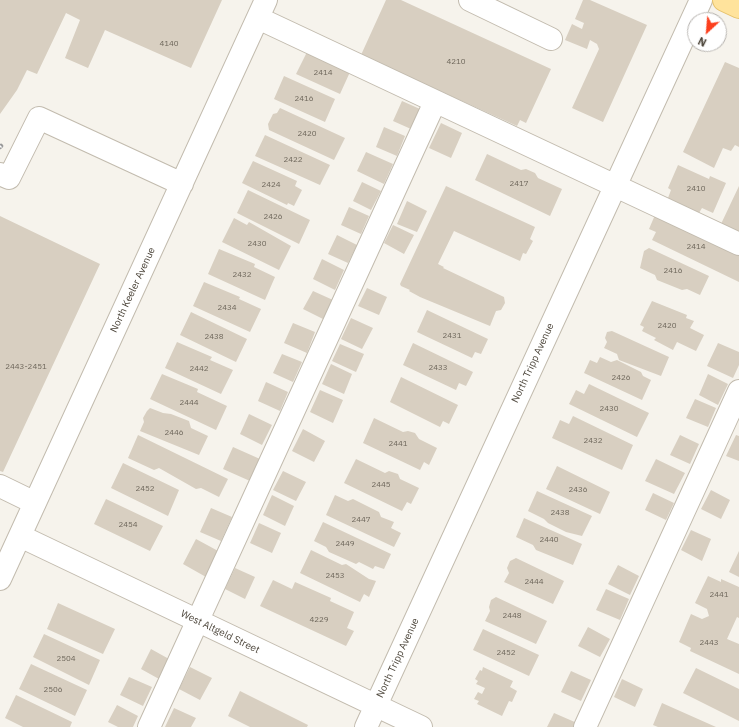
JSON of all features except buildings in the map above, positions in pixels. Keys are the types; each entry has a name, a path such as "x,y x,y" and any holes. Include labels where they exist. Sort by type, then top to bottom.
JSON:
{"main road":[{"path":"724,0 739,7"}],"street":[{"name":"North Tripp Avenue","path":"366,727 700,0"},
{"path":"477,2 551,39"},
{"path":"262,9 435,102 614,187 739,244"},
{"name":"North Keeler Avenue","path":"0,579 262,9"},
{"path":"149,727 435,102"},
{"path":"0,174 9,178 39,118 182,184"},
{"path":"585,727 739,391"},
{"path":"0,486 35,503"},
{"name":"West Altgeld Street","path":"20,536 421,727"}]}
